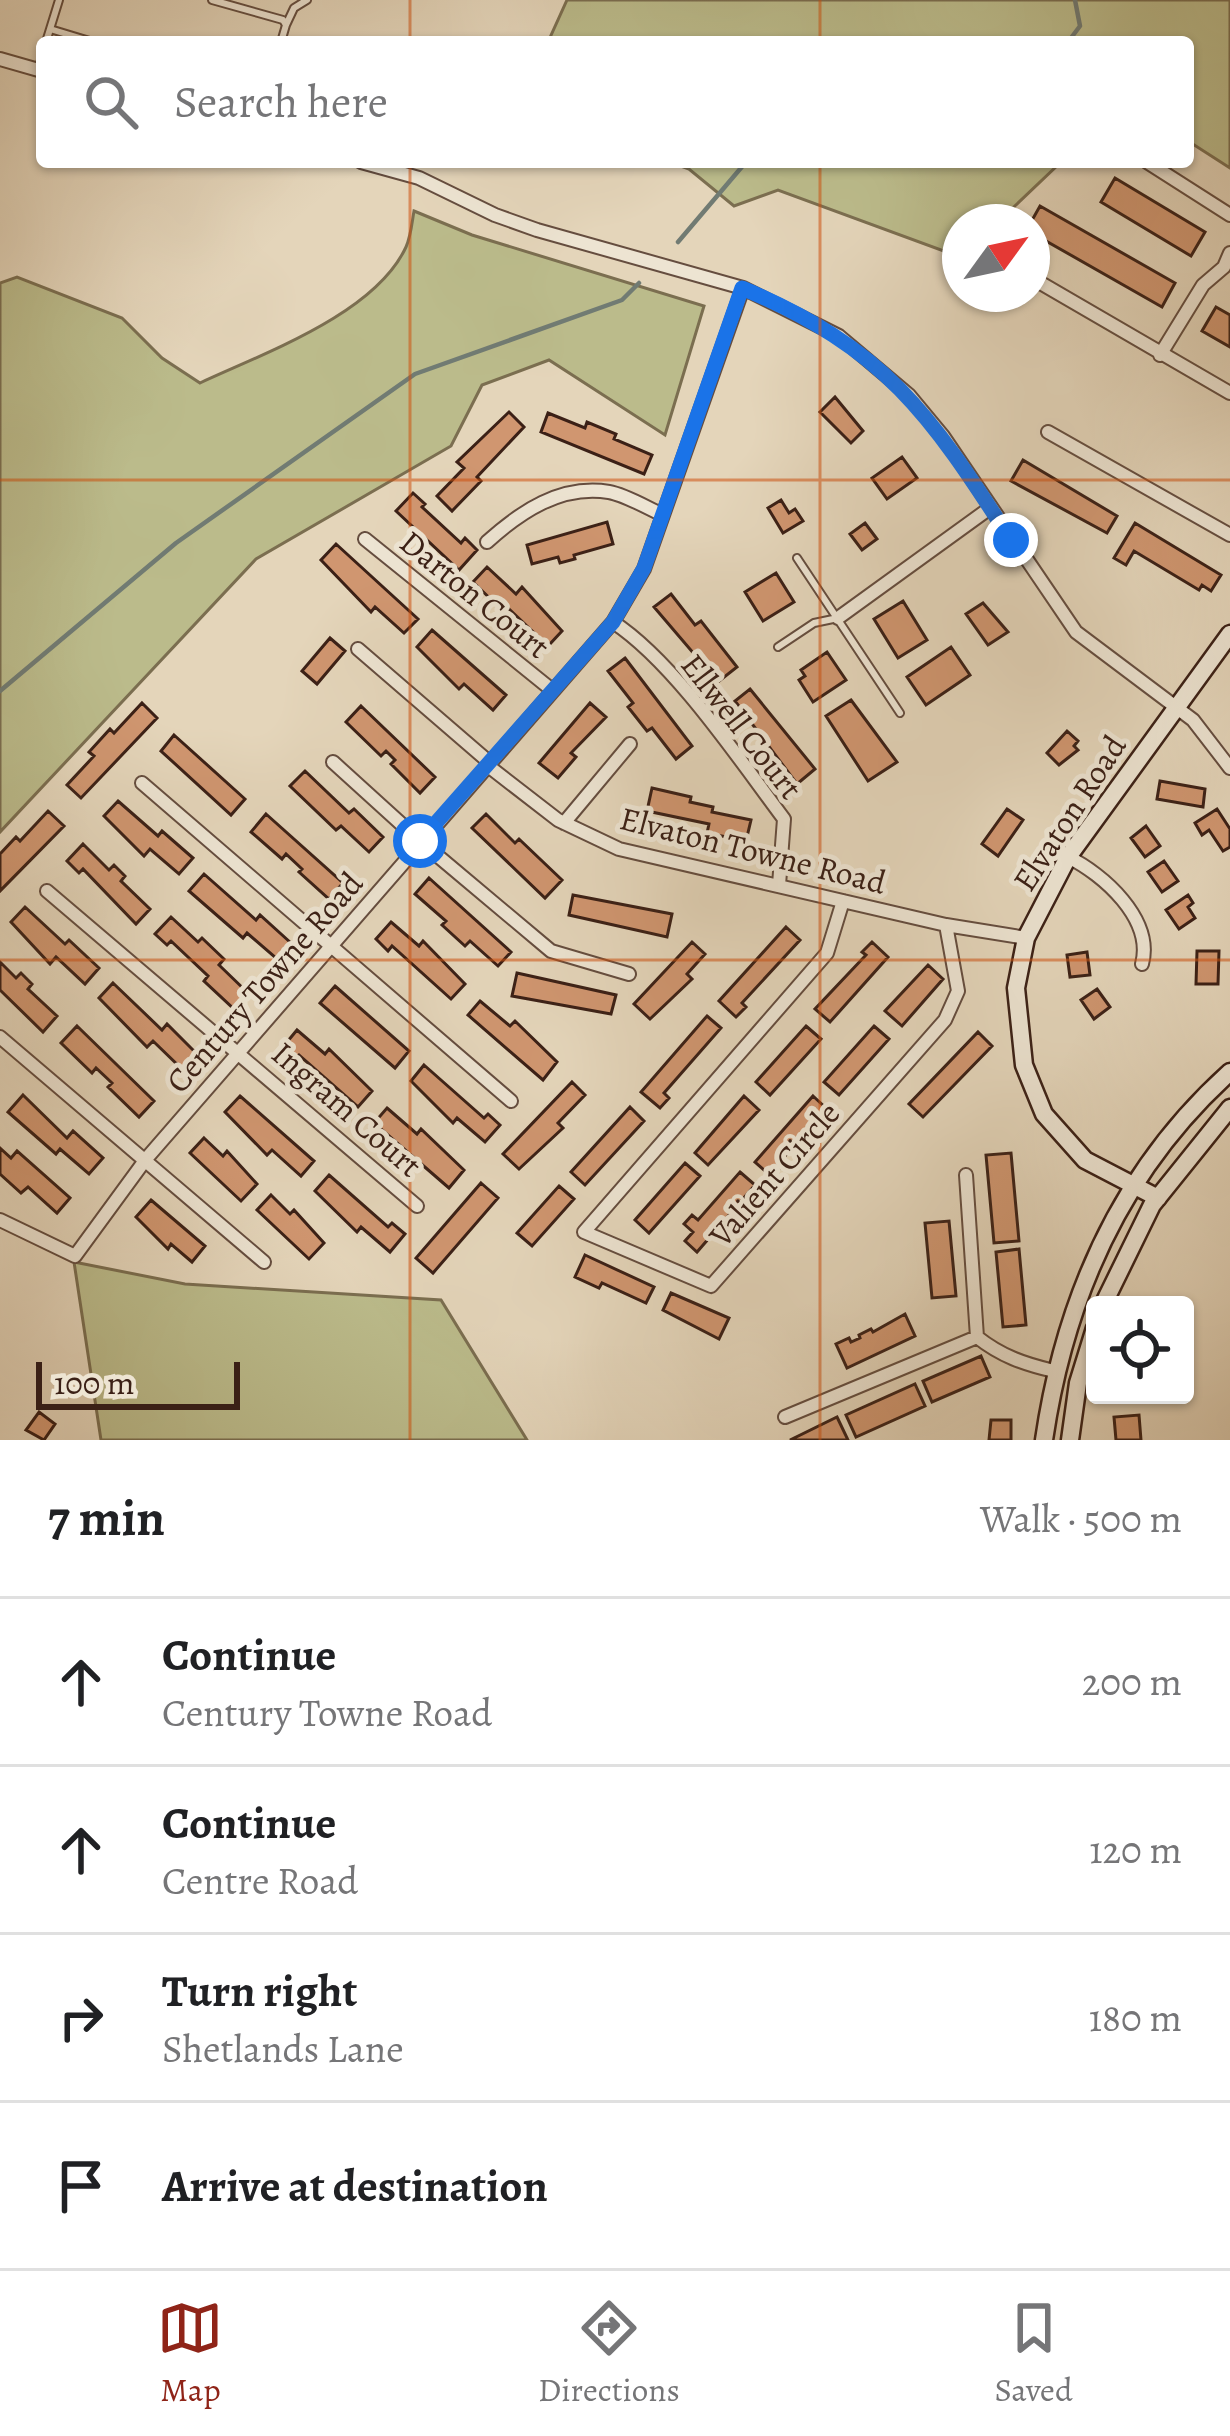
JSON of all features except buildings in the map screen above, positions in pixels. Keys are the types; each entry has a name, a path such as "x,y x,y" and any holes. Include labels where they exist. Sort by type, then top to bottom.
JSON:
{"street":[{"path":"0,59 36,65"},
{"path":"383,168 419,178 537,230 742,288 823,327 871,360 943,436 1076,632 1193,720 1230,768"},
{"path":"1157,168 1230,215"},
{"path":"1160,355 1203,285 1228,264"},
{"name":"Century Towne Road","path":"0,1220 75,1256 146,1160 613,622 644,568 742,288"},
{"path":"1050,289 1230,393"},
{"path":"1048,432 1230,535"},
{"path":"487,542 532,506 574,494 609,492 663,514"},
{"path":"838,618 990,508"},
{"name":"Darton Court","path":"364,539 552,690"},
{"name":"Ellwell Court","path":"613,622 639,639 784,819 778,884"},
{"name":"Elvaton Road","path":"1158,1198 1085,1160 1044,1114 1024,1064 1016,988 1026,938 1068,857 1230,634"},
{"name":"Elvaton Towne Road","path":"358,649 488,764 564,823 619,849 946,925 1026,938"},
{"path":"564,823 630,744"},
{"path":"334,762 551,952 629,974"},
{"path":"142,783 511,1101"},
{"path":"1068,857 1099,872 1135,917 1146,949 1142,964"},
{"name":"Ingram Court","path":"47,891 417,1206"},
{"name":"Valient Circle","path":"843,901 827,953 584,1232 711,1286 945,1020 958,992 946,925"},
{"path":"0,1037 264,1262"},
{"path":"1044,1440 1054,1371 1071,1312 1104,1239 1135,1184 1187,1111 1230,1072"},
{"path":"1105,1296 1158,1198 1230,1108"},
{"path":"966,1175 977,1337 996,1352 1054,1371"},
{"path":"785,1417 977,1337"},
{"path":"1070,1440 1086,1357"}],"lane":[{"path":"48,36 59,0"},
{"path":"212,0 283,20 286,25"},
{"path":"283,36 289,14 307,0"},
{"path":"50,29 73,36"},
{"path":"797,559 899,713"},
{"path":"778,647 814,623 838,618"}],"green space":[{"path":"567,0 1230,0 1230,168 1194,145 1194,36 551,36"},
{"path":"686,168 1055,168 1017,204 942,204 942,250 778,190 734,206"},
{"path":"414,211 472,235 704,306 665,435 549,360 482,385 451,446 256,559 0,832 0,283 17,277 122,318 162,358 200,383 315,329 370,292 406,247"},
{"path":"74,1262 185,1284 441,1300 527,1440 101,1440"}],"waterway":[{"path":"1072,36 1080,26 1075,0"},
{"path":"678,242 741,168"},
{"path":"0,691 176,543 415,374 622,300 639,283"}],"route":[{"path":"420,841 613,622 644,568 742,288 839,336 909,395 943,436 1011,540"}]}
